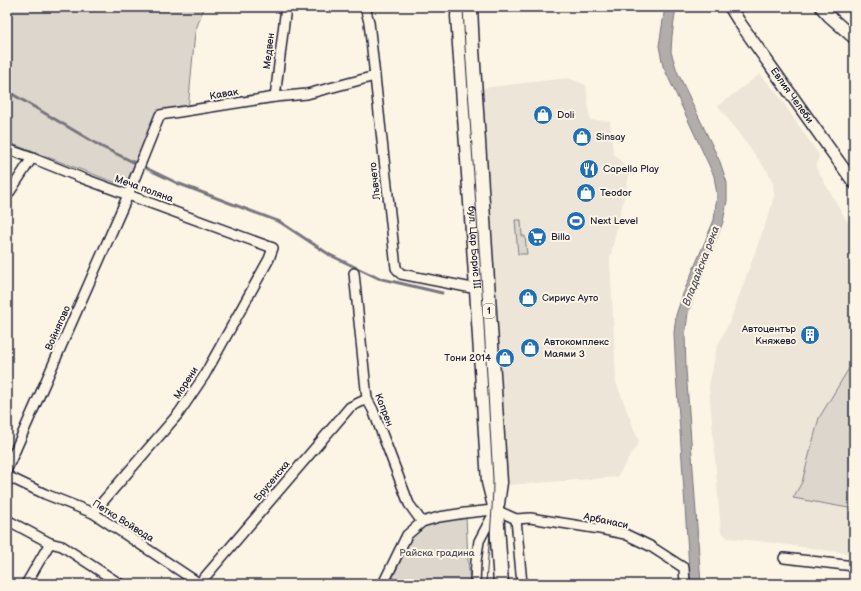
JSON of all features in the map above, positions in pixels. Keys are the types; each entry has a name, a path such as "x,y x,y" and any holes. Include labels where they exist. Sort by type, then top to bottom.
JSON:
{"main road":[{"name":"бул. Цар Борис III","path":"458,7 488,482 496,510"},
{"name":"бул. Цар Борис III","path":"470,7 469,12 500,482 496,510 501,584"}],"street":[{"name":"Медвен","path":"274,97 286,7"},
{"name":"Лъвчето","path":"365,7 369,22 396,268 401,274 477,289"},
{"name":"Евлия Челеби","path":"730,7 740,23 850,170 854,183"},
{"path":"821,7 854,38"},
{"name":"Кавак","path":"128,195 140,169 160,115 274,97 307,94 375,76"},
{"name":"Меча поляна","path":"7,149 273,248"},
{"path":"7,196 32,158"},
{"name":"Войнягово","path":"7,469 128,195"},
{"name":"Морени","path":"93,513 179,413 204,376 270,259 273,248"},
{"name":"Копрен","path":"354,273 366,399 373,410 410,504 422,522"},
{"name":"Брусенска","path":"200,584 350,407 366,399"},
{"name":"Петко Войвода","path":"7,476 45,494 93,513 200,584"},
{"path":"383,584 407,535 422,522 439,517 496,510 516,519 522,584"},
{"name":"бул. Цар Борис III","path":"475,584 479,541 496,510"},
{"name":"Арбанаси","path":"516,519 530,518 625,534 650,546 684,568 685,584"},
{"path":"7,520 50,543 62,546 120,584"},
{"path":"26,584 50,543"},
{"path":"784,558 854,566"}],"shaded area":[{"path":"760,74 776,92 819,155 816,168 854,233 854,360 819,418 802,482 793,498 854,510 854,554 728,538 721,532 709,386 717,347 730,321 770,211 774,196 773,183 768,172 718,106"},
{"path":"568,78 586,85 590,120 610,121 613,153 630,171 610,258 616,382 639,442 617,477 508,485 482,88"}],"green space":[{"path":"7,7 204,7 195,32 188,110 156,115 125,186 7,142"},
{"path":"515,220 521,220 522,236 525,236 527,254 518,254"},
{"path":"854,360 854,509 793,498 802,482 819,418"},
{"name":"Райска градина","path":"466,516 470,584 390,584 413,532 432,522"}],"water":[{"name":"Владайска река","path":"665,7 676,7 671,52 677,71 720,162 727,183 727,201 723,222 688,313 685,336 701,584 690,584 674,333 676,315 683,294 714,220 717,195 714,176 663,66 659,46"}],"waterway":[{"path":"7,91 102,147 177,183 280,222 330,255 378,278 442,293"}],"tram line":[{"path":"463,7 493,479 486,584"}],"place":[{"name":"Doli","path":"543,115"},
{"name":"Sinsay","path":"582,137"},
{"name":"Capella Play","path":"589,169"},
{"name":"Teodor","path":"586,193"},
{"name":"Next Level","path":"576,221"},
{"name":"Billa","path":"537,237"},
{"name":"Сириус Ауто","path":"528,298"},
{"name":"Автоцентър Княжево","path":"810,335"},
{"name":"Автокомплекс Маями 3","path":"530,348"},
{"name":"Тони 2014","path":"505,358"}]}
